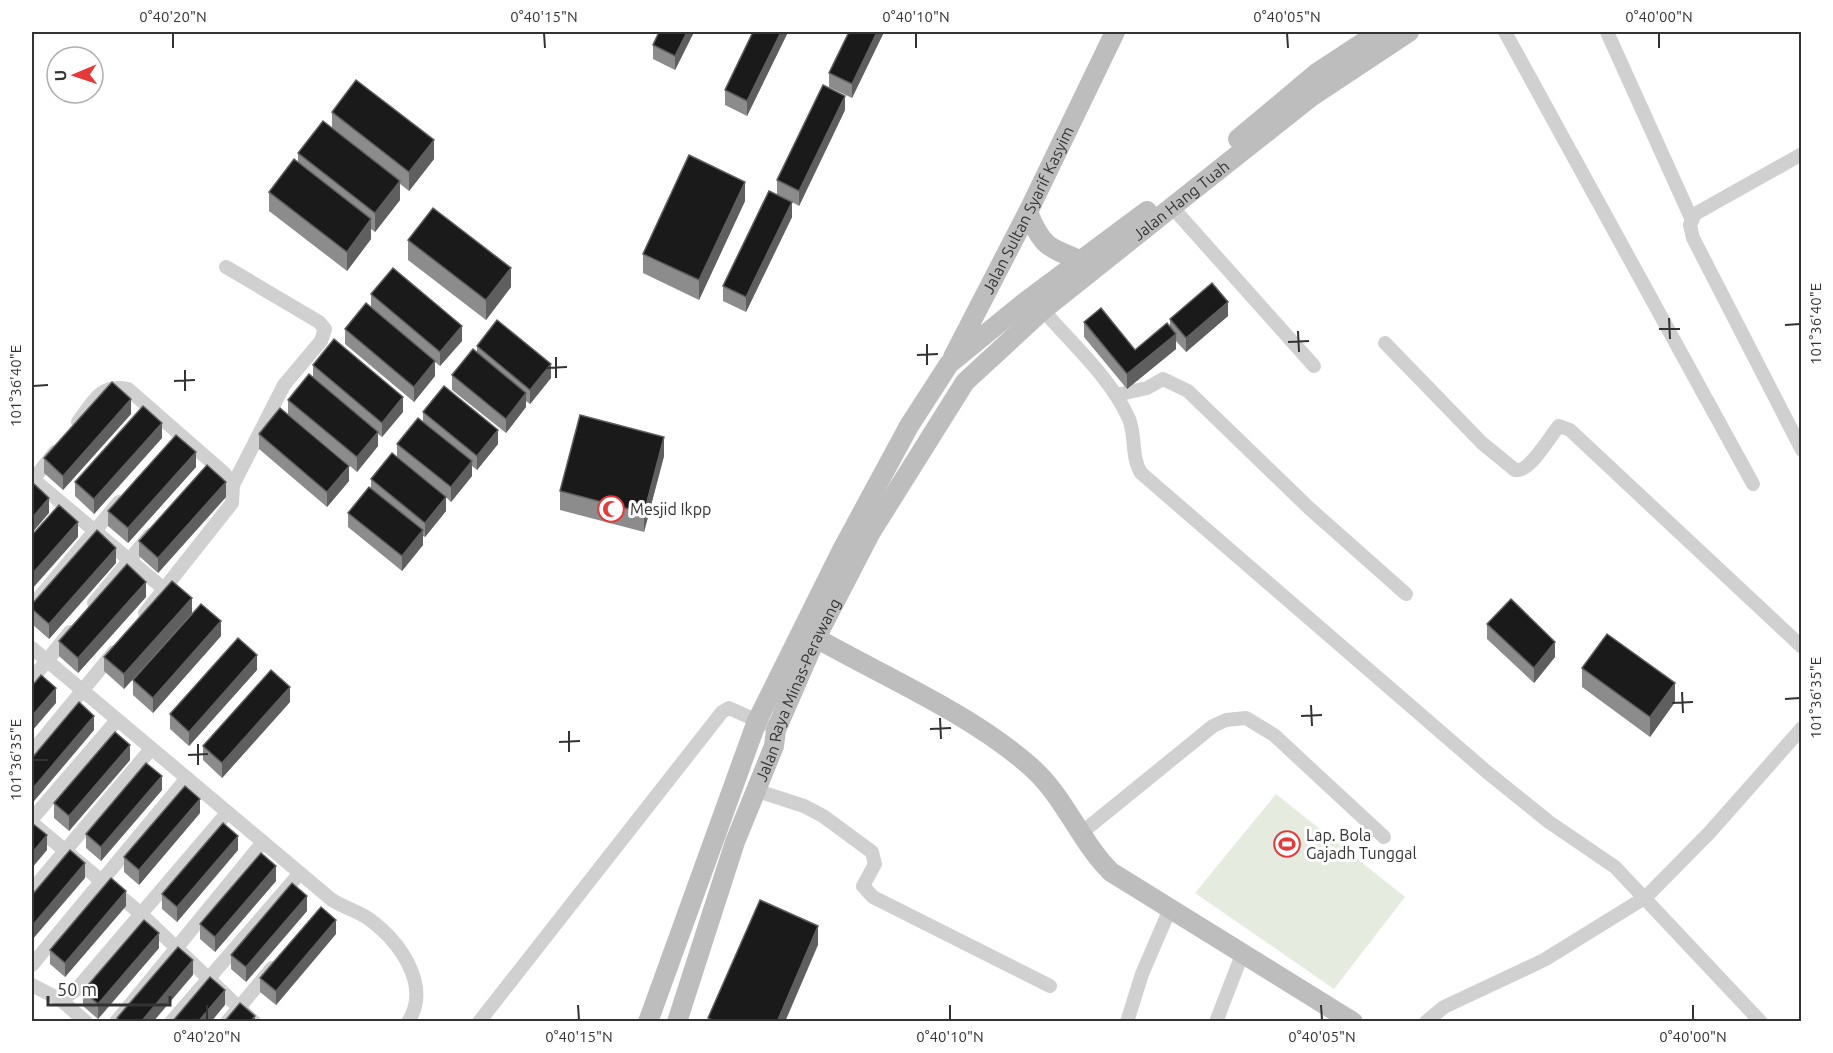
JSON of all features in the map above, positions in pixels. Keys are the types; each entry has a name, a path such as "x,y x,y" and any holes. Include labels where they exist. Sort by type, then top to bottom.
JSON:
{"main road":[{"name":"Jalan Sultan Syarif Kasyim","path":"949,364 1028,212 1115,32"},
{"name":"Jalan Hang Tuah","path":"949,364 1080,260 1179,188 1358,37 1379,32"},
{"name":"Jalan Hang Tuah","path":"965,382 1043,310 1311,97 1409,32"},
{"path":"1028,212 1035,229 1051,249 1080,260"},
{"path":"949,364 965,382"},
{"name":"Jalan Raya Minas-Perawang","path":"648,1022 757,721 842,550 909,426 949,364"},
{"name":"Jalan Raya Minas-Perawang","path":"678,1022 728,861 774,746 776,730 816,638 871,532 965,382"},
{"path":"816,638 956,714 1022,760 1058,794 1093,854 1111,872 1243,952 1344,1019"}],"street":[{"path":"1505,32 1753,483"},
{"path":"1607,32 1692,220 1693,238 1802,450"},
{"path":"1692,220 1695,214 1802,154"},
{"path":"1172,207 1314,366"},
{"path":"135,626 232,503 233,485 284,385 321,341 325,329 319,322 226,267"},
{"path":"1043,310 1116,395 1131,426 1136,464 1141,473 1487,772 1549,822 1615,867 1646,897 1761,1022"},
{"path":"1385,343 1482,443 1515,470 1523,470 1530,464 1559,426 1570,430 1802,647"},
{"path":"1116,395 1147,388 1163,379 1188,392 1309,508 1406,594"},
{"path":"164,589 32,480 101,392 114,386 128,389 173,439 233,485"},
{"path":"32,606 132,487"},
{"path":"32,679 159,524"},
{"path":"32,752 120,645"},
{"path":"32,648 300,873 328,904 366,917 389,935 416,979 418,997 408,1022"},
{"path":"479,1022 722,712 729,708 735,709 776,730"},
{"path":"1080,834 1213,726 1226,720 1244,718 1274,735 1384,837"},
{"path":"117,720 32,821 140,913 254,1022"},
{"path":"1426,1022 1444,1007 1544,960 1646,897 1710,832 1802,728"},
{"path":"32,891 151,749"},
{"path":"32,965 187,778"},
{"path":"755,790 804,806 823,816 872,852 875,864 863,886 873,897 1050,986"},
{"path":"61,1000 76,990 227,813"},
{"path":"116,1022 263,842"},
{"path":"171,1022 300,873"},
{"path":"1127,1022 1142,974 1170,909"},
{"path":"1216,1022 1243,952"},
{"path":"227,1022 285,953"},
{"path":"32,985 61,1000 86,1022"}],"shaded area":[{"name":"Lap. Bola Gajadh Tunggal","path":"1276,794 1405,897 1334,989 1195,893"}],"building":[{"path":"659,32 687,32 675,56 653,45"},
{"path":"753,32 781,32 747,101 725,90"},
{"path":"849,32 877,32 852,84 829,73"},
{"path":"356,80 434,140 409,172 332,112"},
{"path":"823,85 845,96 799,191 777,180"},
{"path":"323,121 400,181 375,213 298,153"},
{"path":"689,155 745,182 699,280 643,254"},
{"path":"294,159 371,219 347,252 269,192"},
{"path":"769,191 792,202 746,297 723,286"},
{"path":"433,208 511,268 486,300 408,240"},
{"path":"393,268 462,326 440,352 371,294"},
{"path":"1212,283 1228,302 1186,338 1170,319"},
{"path":"366,303 435,361 414,387 345,329"},
{"path":"1101,308 1135,350 1167,323 1176,334 1127,374 1084,322"},
{"path":"497,320 551,364 530,390 477,346"},
{"path":"334,339 403,397 382,423 313,365"},
{"path":"473,349 526,393 506,419 452,375"},
{"path":"309,374 378,432 357,457 288,400"},
{"path":"112,382 131,399 63,476 44,458"},
{"path":"444,386 498,430 477,456 423,412"},
{"path":"143,406 162,423 94,499 75,482"},
{"path":"280,408 349,466 327,492 259,434"},
{"path":"580,415 664,437 644,513 560,491"},
{"path":"418,418 472,461 451,487 397,444"},
{"path":"176,435 196,452 128,528 108,511"},
{"path":"392,453 446,497 425,523 371,479"},
{"path":"207,465 226,482 158,558 139,541"},
{"path":"32,482 49,498 32,518"},
{"path":"369,487 423,530 402,556 348,513"},
{"path":"59,505 78,522 32,574 32,535"},
{"path":"97,530 116,548 49,624 32,609 32,604"},
{"path":"127,564 146,582 78,658 59,641"},
{"path":"172,581 192,598 124,674 104,657"},
{"path":"1511,599 1555,642 1534,668 1487,624"},
{"path":"201,604 221,621 153,698 133,680"},
{"path":"1607,634 1675,683 1650,717 1582,668"},
{"path":"238,638 257,655 189,732 170,714"},
{"path":"271,670 290,687 222,763 203,746"},
{"path":"41,675 56,688 32,716 32,686"},
{"path":"79,702 94,716 34,787 32,785 32,758"},
{"path":"115,732 130,745 69,816 54,803"},
{"path":"146,763 162,776 101,847 86,834"},
{"path":"185,786 200,799 139,870 124,857"},
{"path":"32,823 47,835 32,853"},
{"path":"223,823 238,836 177,907 162,894"},
{"path":"70,850 85,863 32,926 32,895"},
{"path":"261,853 276,866 215,937 200,924"},
{"path":"111,878 126,891 65,963 50,950"},
{"path":"292,883 307,896 246,967 231,955"},
{"path":"760,900 818,926 777,1022 716,1022 708,1018"},
{"path":"321,907 336,920 276,991 260,978"},
{"path":"144,920 159,933 98,1004 83,991"},
{"path":"178,947 193,960 141,1022 121,1022 117,1018"},
{"path":"210,977 225,990 198,1022 172,1022"},
{"path":"240,1003 255,1016 250,1022 224,1022"}],"place":[{"name":"Mesjid Ikpp","path":"611,509"},
{"name":"Lap. Bola Gajadh Tunggal","path":"1287,844"}]}
